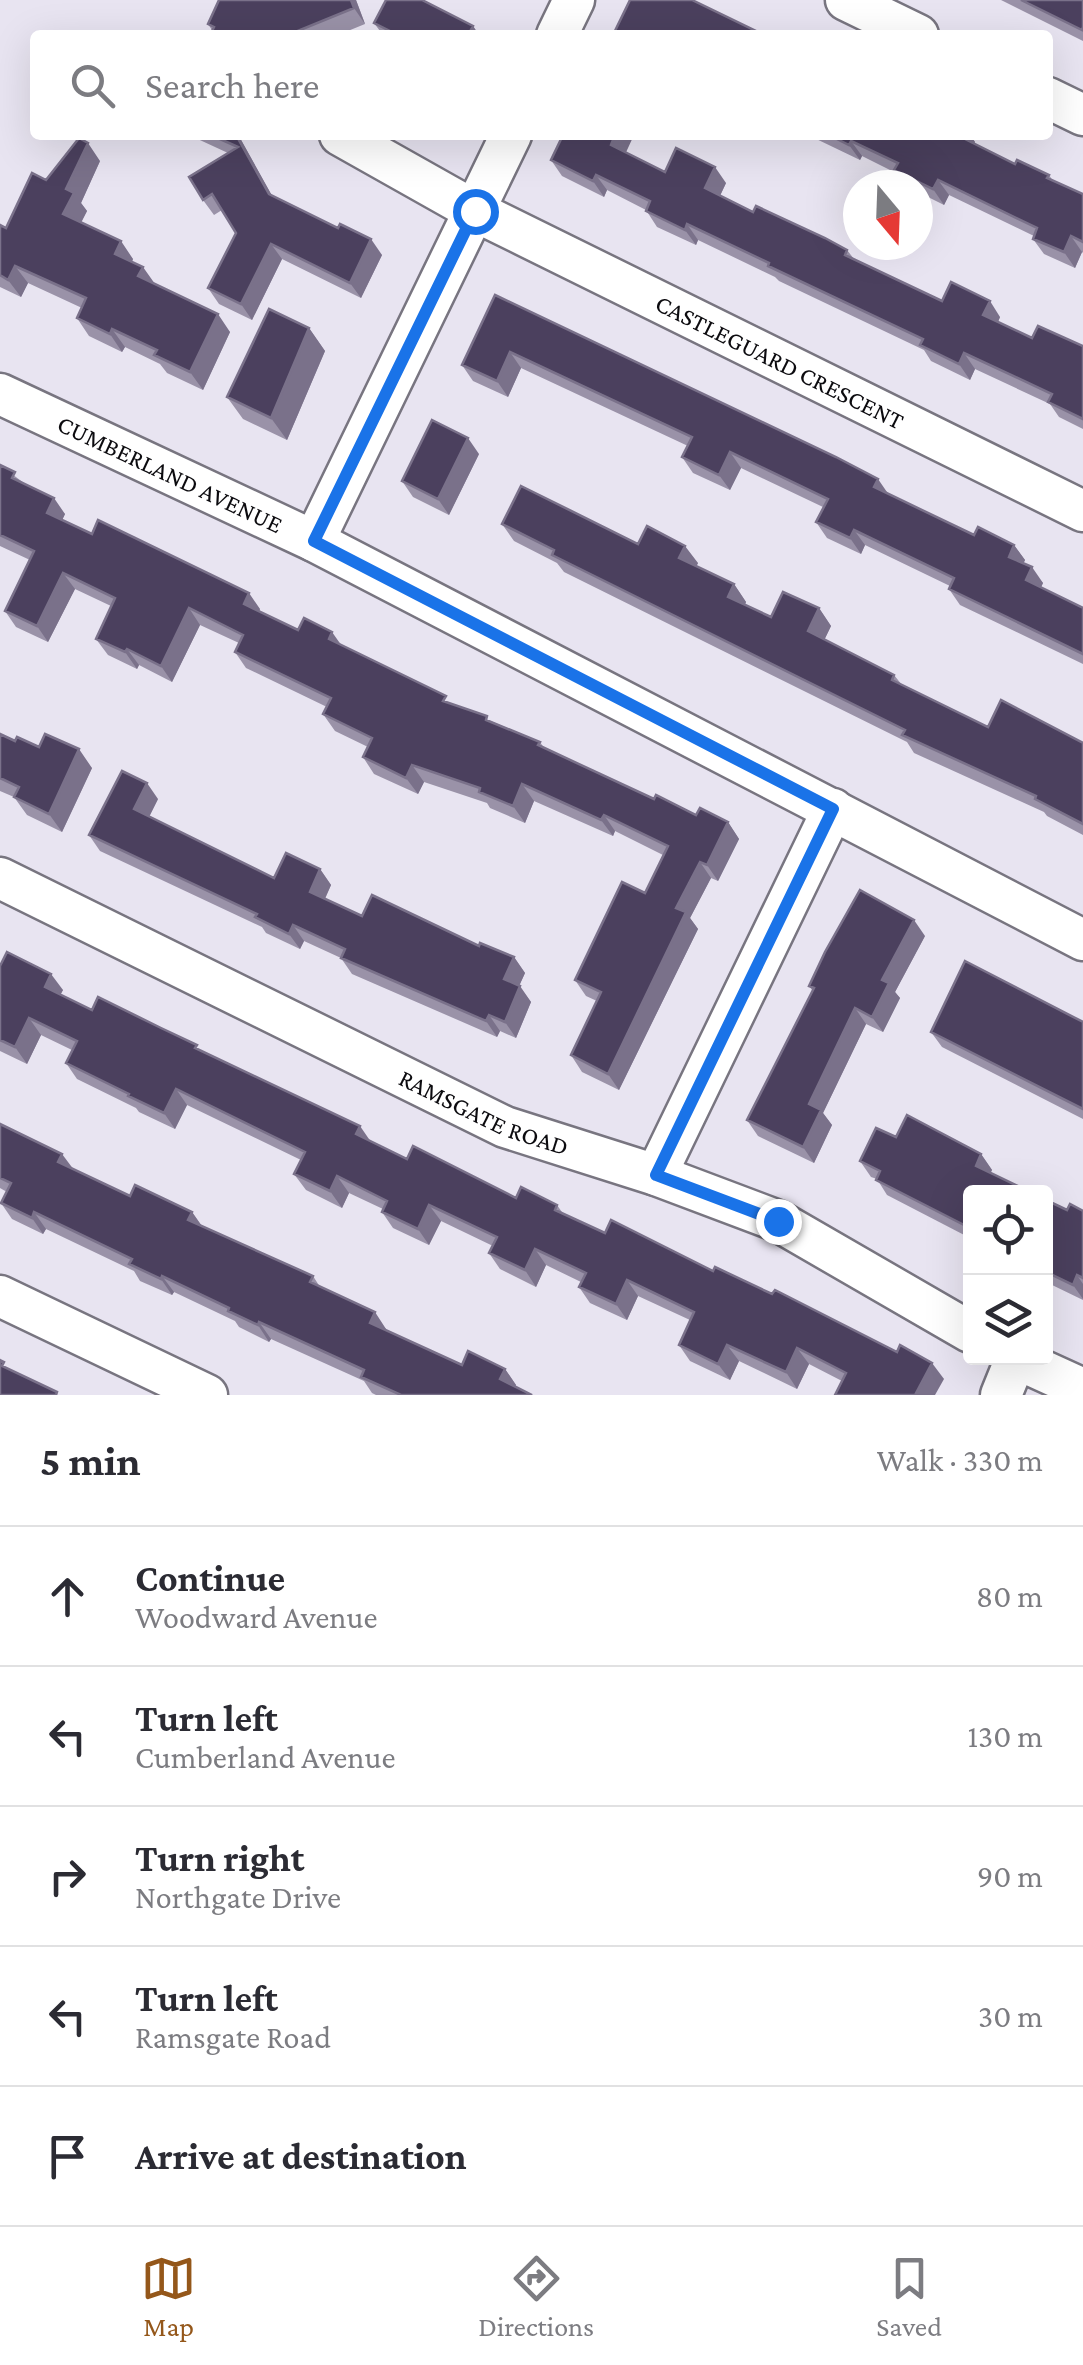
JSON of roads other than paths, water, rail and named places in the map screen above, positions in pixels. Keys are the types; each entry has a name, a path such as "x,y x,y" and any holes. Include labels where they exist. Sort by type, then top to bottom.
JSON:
{"street":[{"path":"559,30 574,0"},
{"path":"846,0 908,30"},
{"path":"1053,101 1083,116"},
{"name":"CASTLEGUARD CRESCENT","path":"349,140 475,211 1083,511"},
{"path":"314,541 508,140"},
{"name":"CUMBERLAND AVENUE","path":"0,394 314,541 1083,940"},
{"path":"656,1175 833,809"},
{"name":"RAMSGATE ROAD","path":"0,878 505,1127 656,1175 778,1221 963,1328"},
{"path":"0,1296 206,1395"},
{"path":"1000,1395 1012,1365"},
{"path":"1030,1365 1083,1390"}]}
